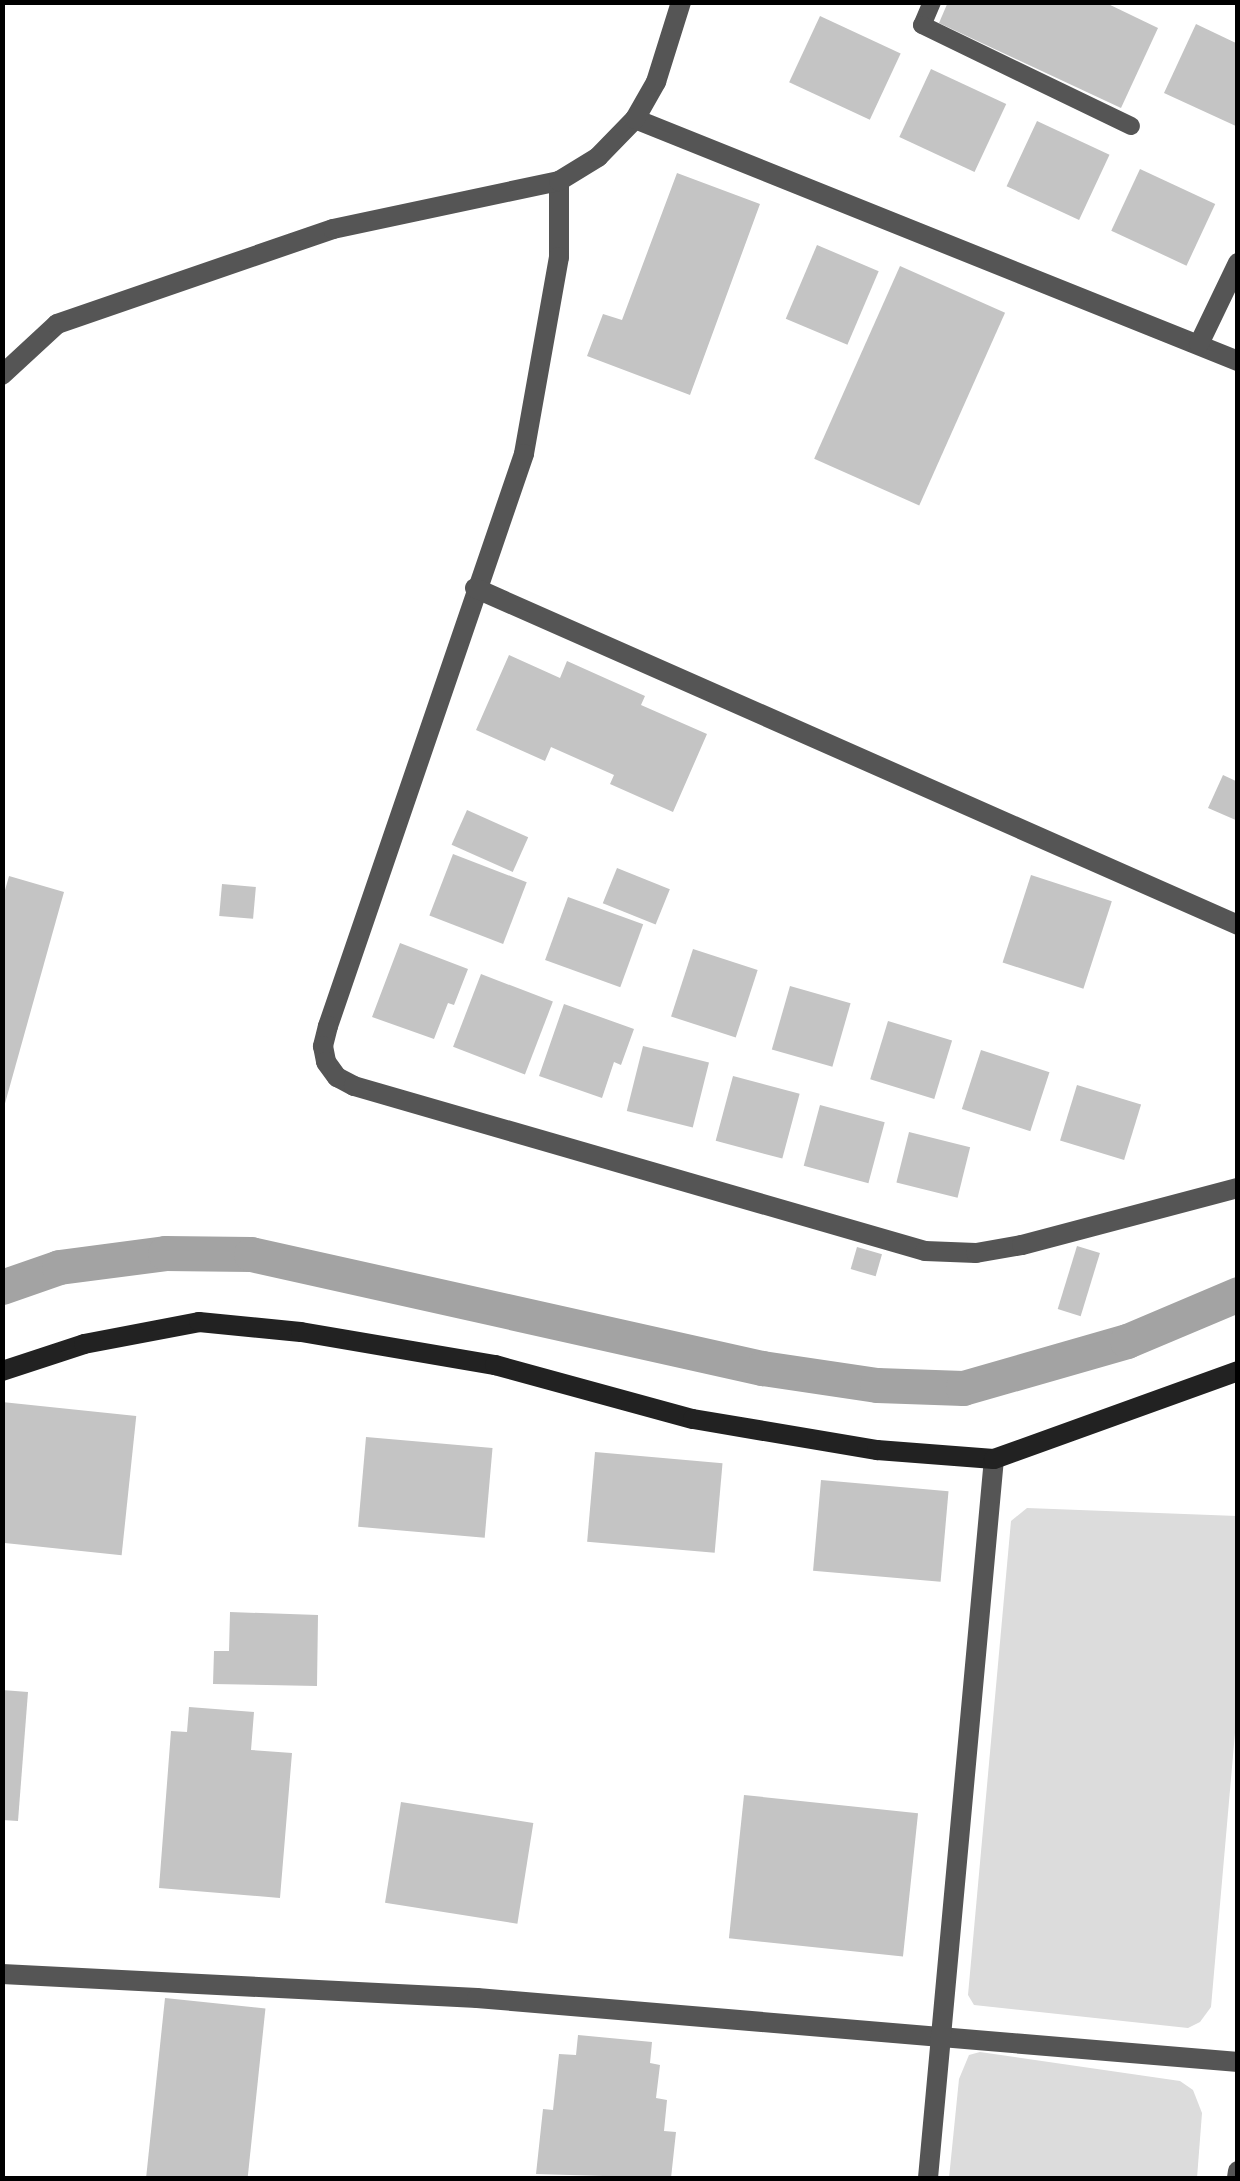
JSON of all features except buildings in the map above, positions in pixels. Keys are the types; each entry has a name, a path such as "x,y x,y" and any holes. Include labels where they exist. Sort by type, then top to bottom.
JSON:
{"street":[{"path":"2,375 57,324 333,228 559,180 598,157 634,120 656,82 681,2"},
{"path":"634,120 1238,361"},
{"path":"559,180 559,258 524,454 328,1026 323,1046 326,1062 337,1077 354,1086 925,1251 976,1253 1022,1245 1238,1188"},
{"path":"1199,344 1238,263"},
{"path":"475,588 1238,926"},
{"path":"2,1370 84,1344 198,1322 302,1332 495,1365 712,1422 878,1450 994,1459 1238,1371"},
{"path":"928,2178 994,1459"},
{"path":"2,1974 477,1998 942,2034 1238,2062"},
{"path":"1237,2178 1238,2171"}],"lane":[{"path":"932,2 922,24 1131,126"}],"shaded area":[{"path":"1027,1508 1237,1516 1237,1710 1211,2007 1200,2022 1188,2028 974,2005 968,1995 1011,1521"},
{"path":"980,2052 1180,2081 1193,2090 1202,2113 1197,2178 949,2178 959,2079 969,2055"}],"waterway":[{"path":"2,1287 59,1267 165,1253 251,1254 762,1368 877,1385 963,1388 1127,1341 1238,1294"}]}
